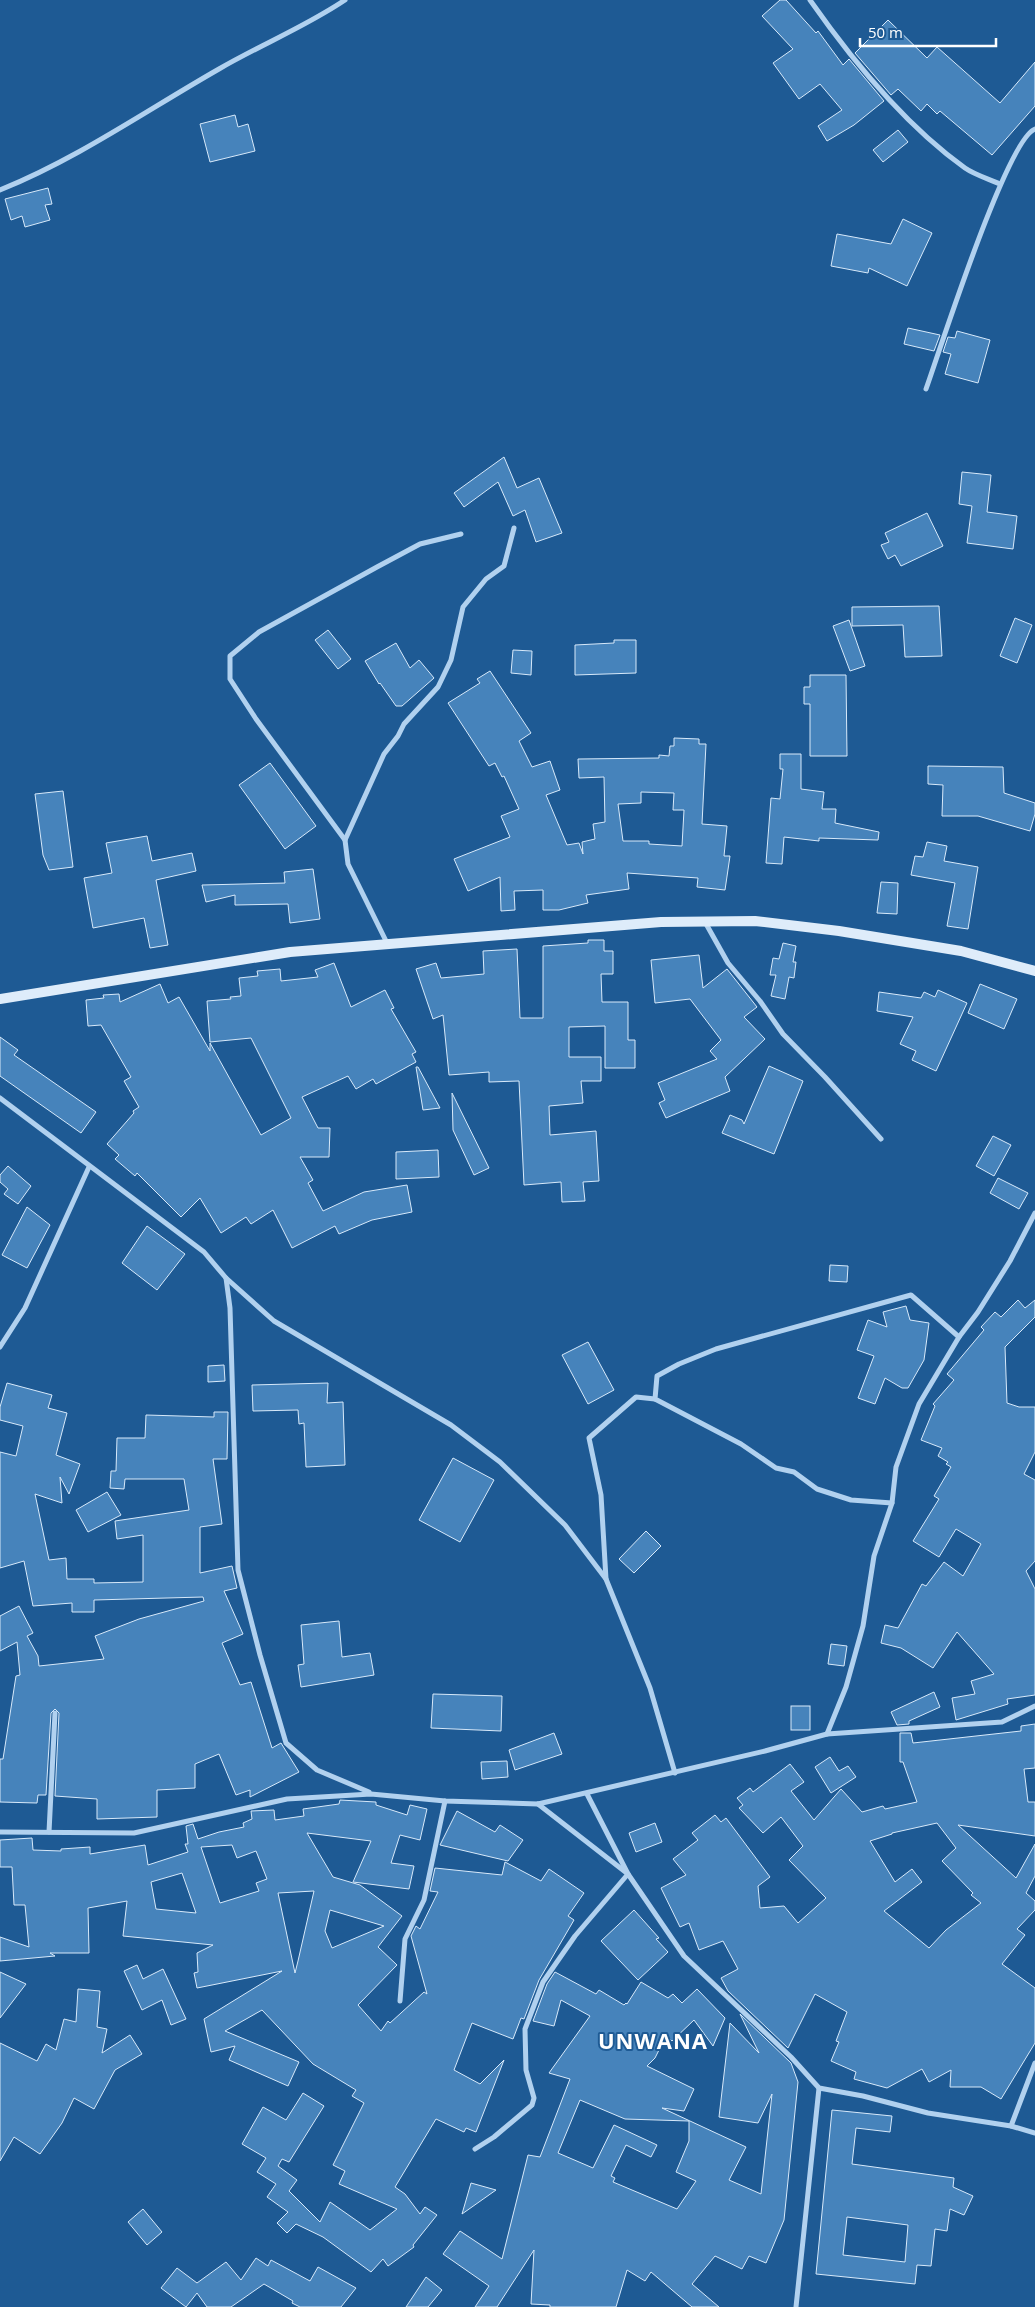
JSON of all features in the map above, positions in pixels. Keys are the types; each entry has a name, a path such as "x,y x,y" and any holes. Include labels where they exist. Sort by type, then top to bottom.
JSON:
{"main road":[{"path":"0,999 290,952 597,927 704,922 755,921 839,931 961,951 1035,971"}],"street":[{"path":"0,190 40,174 221,68 328,12 345,0"},
{"path":"810,0 856,63 923,133 966,168 1000,184"},
{"path":"926,389 1000,184 1018,146 1030,130 1035,129"},
{"path":"345,840 384,754 398,736 404,724 438,687 451,660 463,608 486,580 504,566 514,528"},
{"path":"387,943 348,864 345,840 256,719 230,679 230,656 259,632 362,574 420,544 462,534"},
{"path":"704,922 728,962 760,1001 783,1034 826,1077 881,1139"},
{"path":"0,1098 204,1252 226,1278 274,1320 451,1425 500,1462 565,1525 606,1579 650,1688 675,1772"},
{"path":"0,1347 25,1308 89,1167"},
{"path":"827,1734 846,1687 861,1635 874,1556 892,1503 896,1467 919,1404 959,1336 978,1312 1010,1261 1035,1213"},
{"path":"226,1278 230,1308 238,1570 260,1654 286,1743 317,1770 371,1794"},
{"path":"655,1400 657,1376 679,1364 716,1350 910,1295 959,1336"},
{"path":"606,1579 600,1495 589,1438 636,1397 655,1400 741,1444 776,1468 794,1472 817,1489 851,1500 892,1503"},
{"path":"0,1832 134,1833 286,1799 371,1794 445,1800 538,1804 587,1794 827,1734 1002,1722 1035,1706"},
{"path":"49,1832 55,1713"},
{"path":"587,1794 628,1874 684,1956 791,2057 819,2088 863,2096 928,2113 1011,2126 1035,2133"},
{"path":"400,2000 405,1939 424,1900 445,1800"},
{"path":"538,1804 628,1874"},
{"path":"475,2149 494,2137 532,2105 534,2098 526,2070 524,2029 543,1982 576,1936 628,1874"},
{"path":"1011,2126 1035,2063"},
{"path":"796,2307 819,2088"}],"building":[{"path":"780,0 786,0 816,33 818,31 843,65 849,59 884,101 854,125 827,141 818,126 842,110 820,84 799,99 773,63 793,49 762,16"},
{"path":"888,20 927,58 937,47 1000,103 1035,62 1035,106 992,155 940,111 937,114 927,104 921,111 898,89 891,95 855,53"},
{"path":"235,115 238,127 248,124 255,151 210,162 200,124"},
{"path":"898,130 908,142 883,162 873,150"},
{"path":"48,188 52,204 45,205 50,220 25,227 22,216 11,220 5,199"},
{"path":"903,219 932,233 907,286 869,268 868,273 831,266 837,234 891,244"},
{"path":"908,328 940,335 934,351 904,344"},
{"path":"957,331 990,340 978,383 945,374 951,354 943,352 948,337 955,338"},
{"path":"504,457 517,488 539,478 562,533 536,542 525,510 513,516 498,482 464,507 454,493"},
{"path":"962,472 991,475 987,512 1017,516 1013,549 967,543 972,506 959,504"},
{"path":"927,513 943,546 901,566 895,555 888,559 881,545 889,542 885,533"},
{"path":"939,606 942,656 905,657 903,625 852,626 852,607"},
{"path":"1015,618 1032,625 1017,663 1000,656"},
{"path":"849,620 865,666 850,671 833,626"},
{"path":"328,630 351,659 338,669 315,640"},
{"path":"614,640 636,640 636,673 575,675 575,645 614,643"},
{"path":"396,643 410,668 419,660 434,678 402,706 396,706 379,684 365,661"},
{"path":"513,650 532,651 531,675 511,673"},
{"path":"490,671 531,733 519,741 532,767 550,761 560,790 546,795 567,845 579,843 583,854 582,842 595,839 593,824 605,822 604,777 579,778 578,759 659,758 659,755 669,756 670,746 674,746 674,738 699,739 699,744 706,744 702,824 727,826 724,856 730,856 725,890 697,887 698,878 627,873 629,889 586,895 588,903 559,910 543,910 543,890 514,891 515,910 501,911 500,877 468,891 454,859 510,837 501,816 519,809 504,776 502,777 495,763 489,766 448,703 480,683 477,679","holes":["641,792 674,793 673,810 684,810 682,846 649,844 649,841 623,841 618,804 641,803"]},
{"path":"810,675 846,675 847,756 810,756 810,704 804,704 804,687 810,687"},
{"path":"780,754 801,754 801,789 824,792 822,809 836,809 835,823 879,832 878,840 819,838 819,841 784,837 782,864 766,863 771,798 780,799 783,769 780,769"},
{"path":"270,763 316,826 285,849 239,785"},
{"path":"928,766 1003,767 1004,793 1035,803 1035,814 1030,831 978,816 942,816 943,785 928,784"},
{"path":"63,791 73,867 49,870 43,855 35,794"},
{"path":"147,836 152,861 192,853 196,871 156,880 168,945 150,948 144,918 93,928 84,878 112,873 106,843"},
{"path":"927,842 947,846 944,861 978,867 968,929 947,926 955,883 911,875 915,856 923,857"},
{"path":"313,869 320,919 290,923 288,904 235,905 235,895 206,902 202,885 285,883 284,872"},
{"path":"881,882 898,883 897,914 877,913"},
{"path":"588,940 604,940 604,951 613,951 613,974 601,974 602,1002 628,1002 628,1040 635,1040 635,1068 605,1068 605,1026 569,1027 569,1057 601,1057 601,1081 581,1081 583,1103 549,1106 550,1135 596,1131 599,1181 583,1182 585,1201 562,1202 561,1182 524,1185 519,1081 489,1082 489,1072 449,1075 443,1015 433,1019 416,969 436,963 441,978 484,974 483,951 517,949 520,1018 543,1018 543,946 588,943"},
{"path":"783,943 796,946 793,962 796,962 794,978 789,977 785,999 771,996 776,975 770,975 773,958 779,959"},
{"path":"699,955 703,988 727,969 757,1007 744,1017 765,1039 725,1077 730,1091 666,1118 659,1103 665,1100 658,1083 717,1059 710,1051 721,1040 690,999 655,1003 651,960"},
{"path":"334,963 351,1007 385,990 394,1008 391,1009 416,1052 412,1054 416,1062 376,1084 373,1079 356,1089 348,1076 302,1097 318,1128 330,1128 329,1157 300,1157 313,1180 308,1183 323,1211 364,1192 407,1185 412,1212 372,1220 339,1234 335,1226 292,1248 273,1210 251,1224 246,1217 221,1233 200,1198 181,1217 137,1173 135,1176 115,1159 119,1155 107,1144 134,1113 133,1111 139,1107 124,1081 131,1077 101,1025 88,1026 86,1000 104,998 103,995 119,994 120,1002 160,984 168,1003 179,997 210,1051 210,1043 261,1135 291,1118 251,1038 210,1042 207,1001 231,999 230,997 241,996 239,978 258,976 257,971 280,969 281,981 318,977 315,970"},
{"path":"980,984 1017,999 1004,1029 968,1013"},
{"path":"938,990 967,1003 936,1071 912,1060 916,1051 900,1044 913,1017 877,1011 879,992 921,998 924,992 935,997"},
{"path":"0,1037 18,1050 14,1055 96,1112 81,1133 0,1076"},
{"path":"769,1066 803,1081 774,1154 722,1133 730,1115 742,1120 744,1124"},
{"path":"416,1067 418,1067 440,1108 423,1110"},
{"path":"452,1093 489,1168 474,1175 453,1130"},
{"path":"993,1136 1011,1145 994,1176 976,1166"},
{"path":"438,1150 439,1177 396,1179 396,1152"},
{"path":"8,1166 31,1186 18,1204 4,1194 8,1189 0,1182 0,1175"},
{"path":"998,1178 1028,1193 1019,1209 990,1193"},
{"path":"27,1207 50,1225 27,1268 2,1255"},
{"path":"147,1226 185,1254 157,1290 122,1263"},
{"path":"830,1265 848,1266 847,1282 829,1281"},
{"path":"1018,1300 1025,1308 1035,1300 1035,1317 1005,1347 1007,1403 1019,1407 1035,1407 1035,1452 1024,1474 1035,1480 1035,1561 1026,1571 1035,1589 1035,1695 1007,1699 1008,1704 956,1720 952,1698 975,1694 971,1681 994,1674 957,1632 933,1668 901,1648 881,1643 885,1625 898,1628 922,1584 926,1586 944,1562 963,1576 981,1544 956,1529 939,1557 913,1541 939,1499 934,1496 951,1467 946,1464 948,1462 938,1456 942,1448 921,1440 935,1406 933,1404 954,1380 947,1374 984,1330 981,1327 995,1312 1001,1317"},
{"path":"906,1306 910,1320 929,1323 924,1360 908,1388 902,1388 885,1378 875,1404 858,1398 874,1356 857,1350 868,1320 887,1327 883,1312"},
{"path":"588,1342 614,1390 588,1404 562,1355"},
{"path":"224,1365 225,1381 208,1382 208,1366"},
{"path":"7,1383 52,1395 48,1408 67,1413 56,1455 80,1464 69,1494 60,1477 62,1503 35,1494 49,1560 66,1558 67,1579 94,1579 94,1583 143,1582 143,1535 117,1539 115,1521 189,1510 184,1479 125,1479 124,1489 110,1488 111,1471 116,1471 117,1438 145,1438 146,1415 214,1417 214,1412 228,1412 227,1459 213,1459 222,1524 200,1527 200,1573 232,1566 237,1588 224,1591 243,1634 222,1643 240,1685 251,1682 272,1748 281,1743 299,1772 250,1797 250,1790 236,1795 219,1754 195,1764 195,1788 157,1790 157,1817 97,1819 97,1799 55,1796 59,1713 55,1709 51,1713 46,1795 38,1795 37,1803 0,1802 0,1759 3,1759 16,1676 20,1675 17,1642 0,1651 0,1616 19,1606 33,1633 27,1636 38,1656 39,1666 104,1659 95,1636 139,1619 204,1601 203,1597 94,1600 94,1612 72,1612 72,1603 33,1606 24,1561 0,1568 0,1452 16,1456 23,1426 0,1420 0,1407"},
{"path":"328,1383 327,1403 343,1402 345,1465 306,1467 304,1423 299,1424 298,1410 253,1411 252,1385"},
{"path":"453,1458 494,1480 460,1542 419,1520"},
{"path":"107,1492 121,1515 88,1532 76,1510"},
{"path":"646,1531 661,1546 634,1573 619,1559"},
{"path":"339,1621 342,1657 370,1653 374,1675 301,1687 298,1665 304,1664 301,1625"},
{"path":"831,1644 847,1646 844,1666 828,1664"},
{"path":"934,1692 940,1707 909,1721 909,1724 897,1725 891,1712"},
{"path":"433,1694 502,1696 501,1731 431,1728"},
{"path":"791,1706 810,1706 810,1730 791,1730"},
{"path":"1035,1724 1035,1768 1024,1769 1028,1802 1035,1802 1035,1836 958,1825 1016,1878 1035,1844 1035,1876 1026,1893 1035,1901 1035,1910 1017,1929 1025,1935 1002,1964 1035,1988 1035,2043 1001,2099 981,2087 950,2087 951,2070 929,2082 922,2069 887,2088 854,2079 856,2072 831,2061 839,2042 836,2041 847,2012 815,1994 788,2048 728,1991 721,1978 738,1969 723,1941 699,1950 689,1923 680,1927 661,1888 686,1875 673,1859 698,1840 692,1833 715,1815 721,1822 726,1818 770,1877 758,1886 760,1908 784,1906 798,1923 826,1898 789,1860 803,1846 781,1817 763,1833 739,1808 743,1805 737,1798 750,1788 753,1792 790,1764 804,1782 791,1791 814,1820 841,1789 862,1812 883,1806 885,1809 917,1802 903,1762 900,1762 900,1733 911,1733 913,1743 1021,1731 1021,1726","holes":["937,1823 956,1848 942,1861 973,1893 971,1895 981,1903 946,1930 929,1948 884,1911 922,1882 912,1869 895,1882 870,1841 892,1833"]},
{"path":"554,1733 562,1754 515,1770 509,1750"},
{"path":"830,1757 839,1771 848,1766 856,1777 831,1793 815,1767"},
{"path":"507,1761 508,1777 482,1779 481,1762"},
{"path":"340,1800 376,1802 376,1805 407,1815 410,1805 427,1809 420,1840 400,1835 391,1863 414,1866 409,1889 353,1882 371,1841 307,1833 333,1877 360,1885 402,1916 378,1947 397,1965 358,2005 381,2031 388,2021 390,2023 424,1992 427,1994 411,1936 416,1926 420,1929 438,1892 430,1891 435,1868 502,1875 505,1862 541,1881 549,1869 584,1893 568,1916 574,1920 539,1980 524,2019 521,2018 513,2039 472,2023 454,2070 480,2084 504,2060 476,2132 466,2128 464,2132 436,2119 395,2187 405,2194 420,2214 425,2207 437,2215 413,2245 414,2247 388,2266 383,2259 371,2272 323,2237 296,2224 287,2233 277,2223 288,2212 267,2197 276,2184 257,2172 266,2158 242,2144 263,2107 286,2120 303,2093 324,2106 289,2162 282,2159 278,2166 297,2180 289,2191 320,2222 330,2202 370,2230 397,2209 339,2184 345,2171 333,2165 364,2103 352,2096 356,2090 313,2064 262,2010 225,2031 299,2062 288,2086 229,2060 235,2046 211,2052 204,2019 282,1971 197,1988 194,1973 198,1972 197,1953 213,1945 123,1936 127,1901 88,1908 89,1953 50,1953 55,1956 0,1961 0,1937 29,1947 25,1905 14,1905 12,1867 0,1867 0,1840 32,1838 33,1850 61,1851 61,1849 90,1847 90,1854 145,1845 148,1865 188,1852 185,1844 188,1844 186,1826 193,1824 198,1839 244,1827 243,1823 252,1819 251,1811 274,1810 275,1820 304,1816 303,1809 339,1804","holes":["232,1845 237,1858 256,1851 267,1879 256,1883 259,1891 220,1903 201,1847","182,1873 196,1913 156,1909 151,1882","314,1891 295,1973 278,1893","330,1910 384,1926 332,1948 325,1931"]},
{"path":"457,1811 495,1832 500,1825 523,1840 508,1861 440,1845"},
{"path":"655,1823 662,1842 636,1852 629,1833"},
{"path":"634,1910 659,1938 656,1939 668,1952 638,1980 601,1941"},
{"path":"137,1965 143,1979 163,1969 186,2019 171,2025 162,2000 142,2010 124,1971"},
{"path":"0,1972 26,1984 0,2018"},
{"path":"555,1972 596,1994 599,1990 624,2005 627,2004 641,1982 668,1998 673,1994 682,2003 697,1989 725,2018 713,2046 694,2020 672,2041 666,2036 655,2058 647,2066 694,2089 684,2111 662,2108 746,2147 729,2180 761,2194 772,2094 758,2123 719,2117 730,2023 759,2053 740,2014 791,2063 798,2082 784,2220 766,2263 749,2256 742,2269 715,2256 692,2284 719,2307 692,2307 651,2272 645,2281 627,2270 616,2307 550,2307 550,2305 531,2304 534,2250 497,2307 475,2307 489,2286 443,2254 460,2231 502,2259 528,2155 540,2157 570,2079 549,2073 590,2016 561,2000 554,2026 533,2021 547,1984","holes":["580,2100 625,2119 689,2121 689,2141 676,2172 696,2181 677,2209 613,2182 615,2178 611,2176 626,2145 651,2157 657,2145 614,2125 593,2168 558,2153"]},
{"path":"78,1989 100,1991 97,2027 107,2029 102,2053 130,2035 142,2054 115,2070 94,2109 74,2098 62,2123 40,2154 14,2137 0,2161 0,2043 37,2061 46,2044 56,2050 64,2019 76,2022"},
{"path":"832,2110 892,2116 890,2132 856,2128 852,2164 954,2178 953,2187 973,2196 964,2215 950,2209 947,2231 935,2229 931,2266 917,2265 915,2284 816,2274","holes":["847,2217 908,2225 905,2262 843,2255"]},
{"path":"471,2183 496,2190 462,2214"},
{"path":"143,2209 162,2232 147,2245 128,2222"},
{"path":"256,2258 268,2266 271,2260 310,2281 318,2267 356,2288 341,2307 300,2307 264,2284 231,2307 207,2307 197,2293 186,2307 161,2288 177,2268 197,2283 226,2262 241,2280"},
{"path":"426,2277 442,2290 428,2307 406,2307"}],"district":[{"name":"UNWANA","path":"653,2040"}]}
